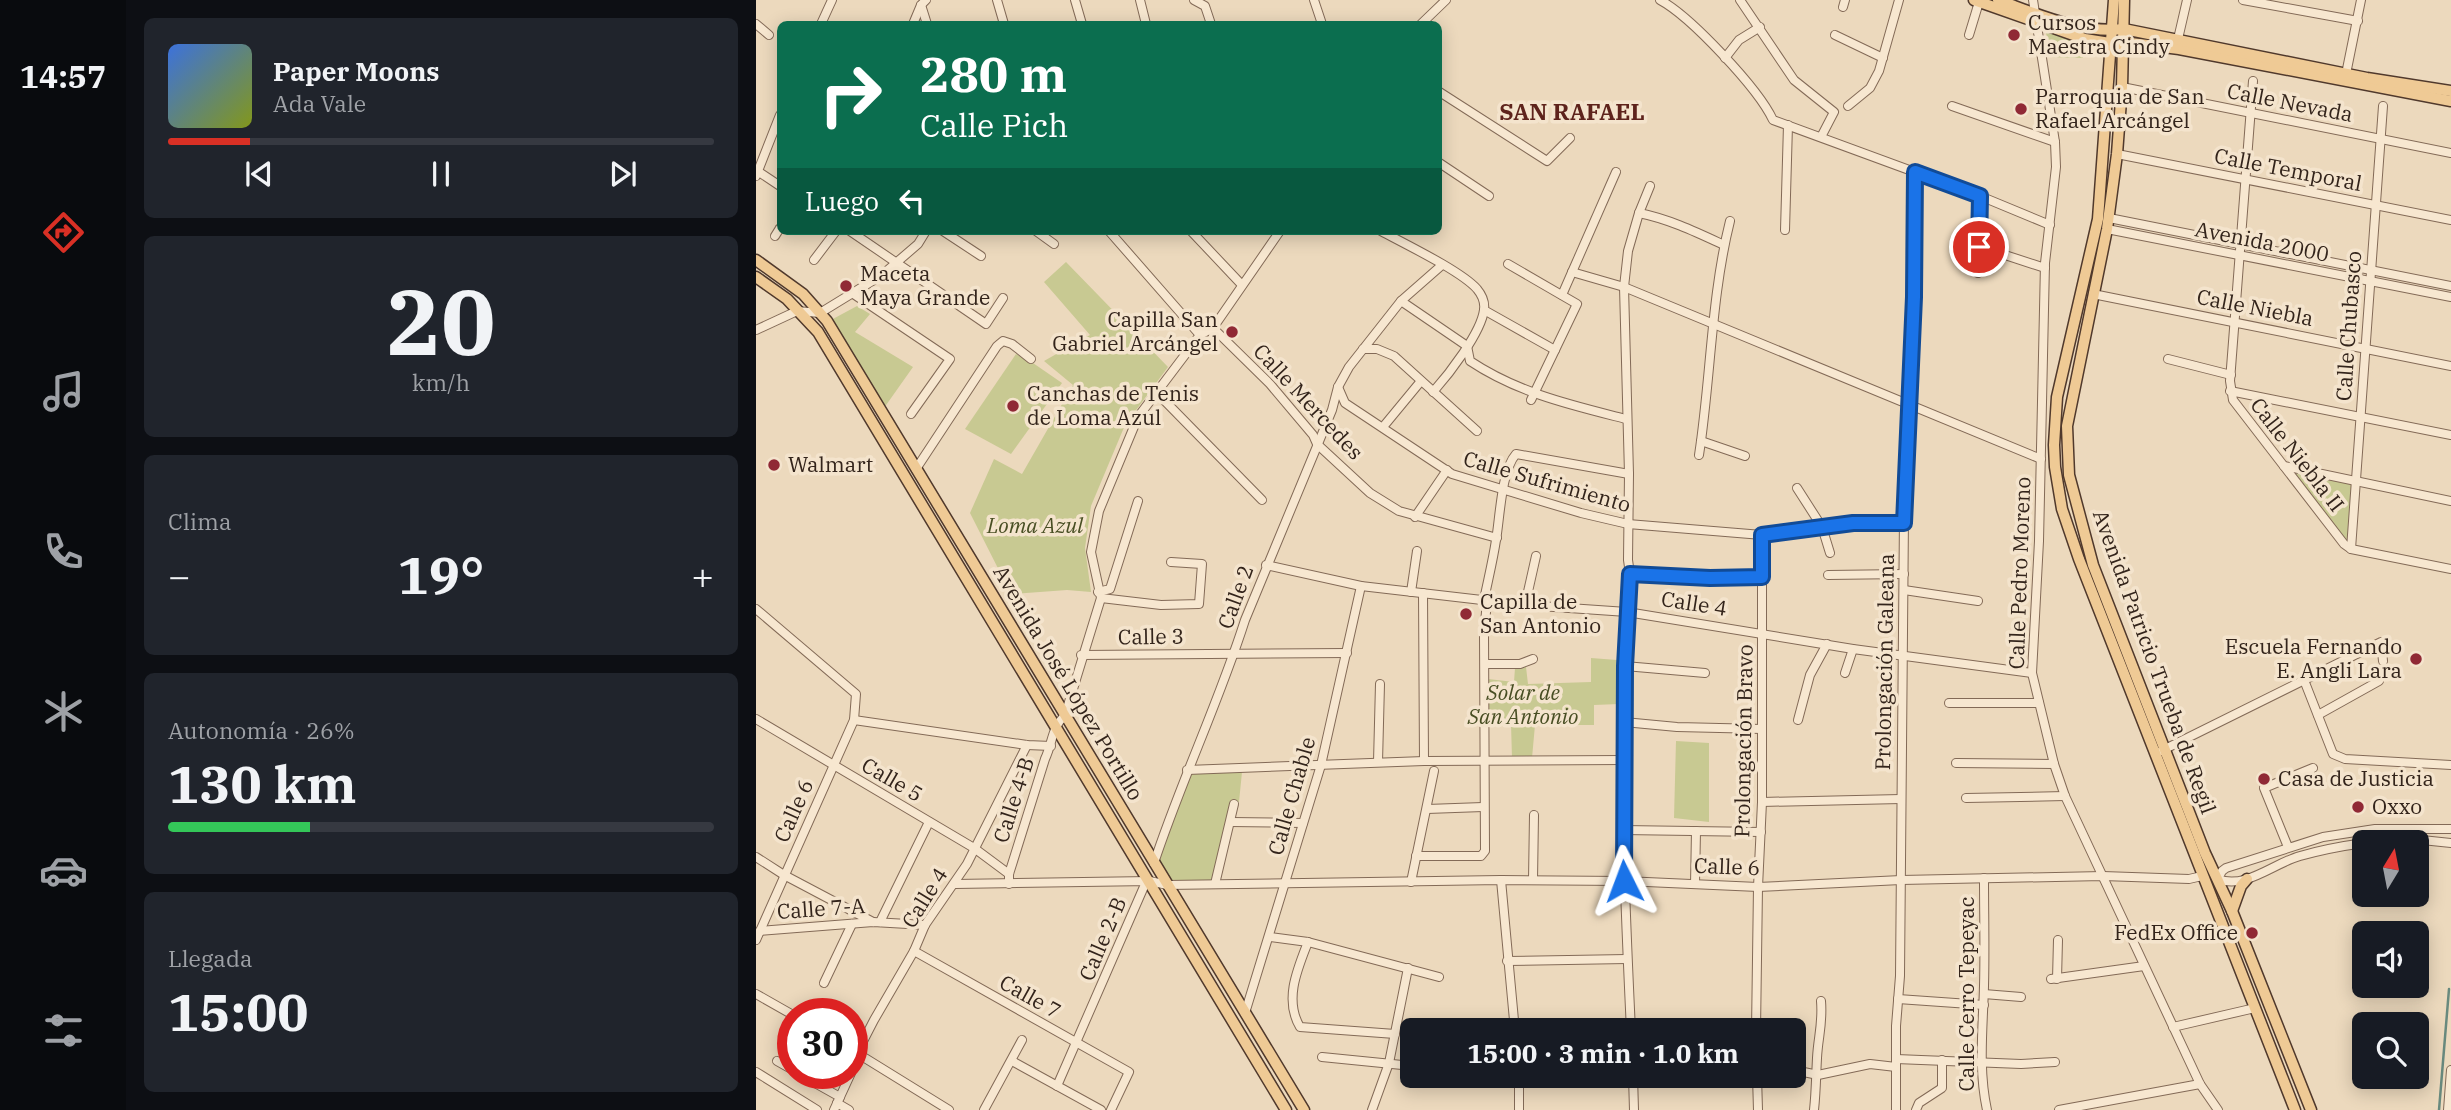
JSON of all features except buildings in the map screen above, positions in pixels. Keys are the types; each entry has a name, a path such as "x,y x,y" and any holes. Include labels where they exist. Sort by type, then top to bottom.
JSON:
{"main road":[{"path":"1998,0 2076,37 2110,43 2123,42 2345,78 2451,91"},
{"name":"Avenida Patricio Trueba de Regil","path":"2114,0 2098,219 2057,397 2054,456 2062,509 2160,751 2232,911 2311,1110"},
{"name":"Avenida Patricio Trueba de Regil","path":"2124,0 2117,154 2108,223 2067,426 2069,475 2094,565 2202,876 2295,1110"},
{"path":"1977,1 2036,18 2085,28 2111,31 2124,29 2178,39 2451,101"},
{"name":"Avenida José López Portillo","path":"756,260 803,294 820,313 1304,1110"},
{"name":"Avenida José López Portillo","path":"756,277 787,299 818,332 1284,1105"},
{"path":"2208,859 2226,868"},
{"path":"2208,859 2208,867 2202,876 2218,879 2213,891 2214,903"},
{"path":"2232,911 2241,886 2247,879"},
{"path":"1284,1105 1294,1094"}],"street":[{"path":"822,21 832,0"},
{"path":"996,0 1003,21"},
{"path":"1075,0 1081,21"},
{"path":"1140,0 1145,21"},
{"path":"1194,0 1205,6 1210,21"},
{"path":"1314,0 1321,21"},
{"path":"1424,21 1446,0"},
{"path":"1660,0 1675,8 1726,58 1766,104 1773,120 1980,196 2050,225"},
{"path":"1740,0 1794,80 1834,112 1821,137"},
{"path":"1848,107 1870,88 1879,71 1899,0"},
{"name":"Calle Pedro Moreno","path":"2033,0 2055,142 2056,167 2045,268 2041,459 2032,673 2054,765 2065,796 2200,1084 2218,1110"},
{"path":"2178,39 2187,0"},
{"path":"2243,0 2358,21"},
{"path":"2345,78 2361,0"},
{"path":"1969,35 1977,1"},
{"path":"914,21 924,2"},
{"path":"924,2 927,21"},
{"path":"756,24 769,35"},
{"path":"1726,58 1739,40 1760,27"},
{"path":"1835,35 1883,58"},
{"name":"Calle Niebla II","path":"2253,80 2230,391 2233,400 2344,544 2351,549"},
{"name":"Calle Nevada","path":"2122,87 2451,153"},
{"path":"1442,94 1547,161 1570,138"},
{"path":"1952,106 2055,142"},
{"name":"Calle Chubasco","path":"2351,549 2383,106"},
{"path":"777,122 757,174 777,184"},
{"path":"1785,230 1788,125"},
{"name":"Calle Temporal","path":"2117,154 2451,220"},
{"path":"1442,165 1489,196"},
{"path":"1562,295 1616,172"},
{"name":"Prolongación Galeana","path":"1896,1110 1904,523 1914,297 1915,172"},
{"path":"1630,1018 1623,830 1625,666 1630,574 1624,287 1628,251 1650,186"},
{"path":"1978,272 1980,196"},
{"path":"1639,213 1667,219 1724,245"},
{"path":"1699,455 1713,324 1730,221"},
{"name":"Avenida 2000","path":"2108,223 2451,297"},
{"path":"814,260 833,235"},
{"path":"856,235 986,324 1003,298"},
{"path":"756,330 797,311 820,313 882,275 918,244 924,235"},
{"path":"949,235 981,256"},
{"path":"1042,235 1054,244"},
{"path":"1112,235 1200,335"},
{"path":"1195,235 1242,285"},
{"path":"1054,726 1065,715 1099,595 1091,552 1099,511 1138,417 1200,335 1213,328 1277,235"},
{"path":"1388,235 1478,290 1485,306 1483,318 1467,346 1433,392"},
{"name":"Avenida 2000","path":"2241,250 2371,270 2451,286"},
{"path":"2005,256 2045,268"},
{"path":"1508,264 1577,304 1533,398"},
{"name":"Calle 2","path":"1154,863 1266,565 1307,473 1332,410 1338,387 1363,349 1401,301 1441,265"},
{"path":"1572,272 1624,287 2041,459"},
{"path":"852,293 950,359 911,414"},
{"name":"Calle Niebla","path":"2093,294 2451,366"},
{"path":"1401,301 1467,346 1470,361 1533,398 1626,419"},
{"path":"1484,310 1555,350"},
{"name":"Calle Mercedes","path":"1213,328 1270,384 1313,435 1317,444 1384,503 1415,517 1497,538"},
{"path":"916,469 997,346 1003,341 1012,344 1031,359"},
{"path":"1363,349 1377,349 1394,356 1477,431"},
{"path":"2168,359 2231,375"},
{"path":"1383,426 1422,381"},
{"name":"Calle Sufrimiento","path":"1338,387 1345,404 1383,426 1452,474 1581,513 1628,524 1762,535 1853,523 1904,523"},
{"path":"2230,391 2451,435"},
{"path":"1156,392 1262,500"},
{"path":"2042,394 2057,397"},
{"path":"1701,441 1745,456"},
{"path":"1416,856 1480,856 1485,851 1485,601 1504,489 1512,459 1516,454 1629,474"},
{"path":"2284,466 2451,501"},
{"path":"1415,517 1447,470"},
{"path":"1797,488 1822,527 1830,553"},
{"path":"1099,595 1110,589 1138,501"},
{"name":"Prolongación Bravo","path":"1756,1018 1762,802 1762,535"},
{"path":"2351,549 2451,569"},
{"path":"1411,592 1417,551"},
{"path":"1525,605 1536,556"},
{"path":"1099,595 1161,605 1199,604 1202,564 1171,562"},
{"name":"Calle 4","path":"1266,565 1361,586 1525,605 1627,612 1763,632 1853,649 2032,673"},
{"path":"1828,575 1904,573"},
{"path":"1630,574 1710,578 1762,577"},
{"name":"Calle Chable","path":"1245,1013 1321,765 1361,586"},
{"path":"1904,590 1978,601"},
{"path":"1423,593 1424,761"},
{"name":"Calle 6","path":"756,609 856,694 854,720 756,940"},
{"path":"2160,751 2381,642 2383,661"},
{"path":"1798,720 1810,675 1827,644"},
{"path":"1845,673 1853,649"},
{"name":"Calle 3","path":"1082,656 1348,653"},
{"path":"1485,664 1520,664 1533,659"},
{"path":"1625,666 1704,673"},
{"path":"2304,680 2333,754 2345,759 2451,765"},
{"path":"2318,715 2379,681"},
{"path":"1378,762 1380,684"},
{"path":"1948,702 2039,703"},
{"name":"Calle 5","path":"756,719 974,848 1009,874"},
{"path":"854,720 1027,745 1051,746"},
{"path":"1624,722 1677,727 1762,729"},
{"name":"Calle 4-B","path":"1009,884 1009,874 1051,746 1054,726"},
{"name":"Calle 4","path":"868,1029 914,951 925,925 955,884 1027,745"},
{"path":"1187,770 1378,762 1624,760"},
{"path":"1956,763 2054,765"},
{"path":"2284,861 2284,849 2264,788 2312,768"},
{"path":"1411,882 1434,771"},
{"path":"1966,798 2065,796"},
{"path":"1762,802 1901,799"},
{"path":"1215,884 1234,804"},
{"path":"1427,809 1483,807"},
{"path":"1533,880 1534,815"},
{"path":"1231,821 1303,823"},
{"path":"756,857 784,875 877,922 929,822"},
{"path":"2352,845 2330,848 2284,861 2247,879 2230,883 2218,879 2221,871 2226,868 2323,837 2375,829 2451,829"},
{"path":"1623,830 1761,832"},
{"path":"1695,884 1696,831"},
{"path":"2429,841 2451,843"},
{"name":"Calle 6","path":"1167,885 1533,880 1758,887 1901,880 2103,876 2182,879 2202,876"},
{"name":"Calle Cerro Tepeyac","path":"1984,878 1981,1061 1987,1110"},
{"path":"1501,880 1514,1018"},
{"path":"955,884 1148,882 1167,885"},
{"name":"Calle 2-B","path":"1057,1086 1148,882"},
{"name":"Calle 7-A","path":"761,931 877,922 925,925"},
{"path":"824,983 852,924"},
{"path":"1270,937 1308,942 1439,977"},
{"path":"2059,940 2054,979 2144,966"},
{"path":"1308,942 1292,993 1293,1014 1300,1027 1395,1034"},
{"name":"Calle 7","path":"914,951 1129,1072 1111,1110"},
{"path":"1507,961 1628,960"},
{"path":"1372,1110 1389,1063 1408,968"},
{"path":"756,994 777,1006"},
{"path":"1984,994 2021,997"},
{"path":"1898,999 1984,1005"},
{"path":"1814,1110 1817,1058 1823,1023 1821,1001"},
{"path":"2173,1027 2255,1008"},
{"path":"984,1110 1022,1040"},
{"path":"1322,1057 1400,1064"},
{"path":"868,1059 949,1110"},
{"path":"1916,1110 1919,1103 1942,1088 1942,1060"},
{"path":"1806,1072 1818,1075 1870,1064 1942,1060 2021,1064 2055,1062"},
{"path":"1012,1061 1101,1110"},
{"path":"2448,1110 2451,1070"},
{"path":"756,1072 817,1110"},
{"path":"2059,1110 2200,1084"},
{"path":"1519,1088 1519,1110"},
{"path":"1633,1088 1634,1110"},
{"path":"1757,1088 1758,1110"},
{"path":"818,1089 849,1110"}],"green space":[{"path":"2046,32 2084,40 2083,58 2049,57"},
{"name":"Loma Azul","path":"1066,262 1168,367 1125,425 1091,506 1085,548 1091,592 1067,590 1011,594 970,513 994,459 1022,474 1073,385 1044,361 1090,335 1044,282"},
{"path":"857,306 870,314 855,332 913,367 884,408 831,320"},
{"name":"Canchas de Tenis de Loma Azul","path":"1016,354 1062,383 1011,454 965,429"},
{"path":"2285,468 2356,482 2351,549"},
{"name":"Solar de San Antonio","path":"1591,658 1617,660 1619,704 1594,705 1594,725 1535,725 1532,758 1512,758 1511,724 1500,721 1497,710 1487,709 1488,679 1514,682 1515,668 1526,667 1528,684 1591,682"},
{"path":"1676,741 1709,743 1709,822 1674,818"},
{"path":"1189,772 1242,772 1239,802 1235,803 1215,883 1167,885 1154,863"}],"waterway":[{"path":"2439,1110 2449,989"}],"place":[{"name":"Cursos Maestra Cindy","path":"2014,35"},
{"name":"Parroquia de San Rafael Arcángel","path":"2021,109"},
{"name":"Maceta Maya Grande","path":"846,286"},
{"name":"Capilla San Gabriel Arcángel","path":"1232,332"},
{"name":"Canchas de Tenis de Loma Azul","path":"1013,406"},
{"name":"Walmart","path":"774,465"},
{"name":"Capilla de San Antonio","path":"1466,614"},
{"name":"Escuela Fernando E. Angli Lara","path":"2416,659"},
{"name":"Casa de Justicia","path":"2264,779"},
{"name":"Oxxo","path":"2358,807"},
{"name":"FedEx Office","path":"2252,933"}],"district":[{"name":"SAN RAFAEL","path":"1572,112"}],"route":[{"path":"1624,881 1622,845 1625,666 1630,574 1710,578 1762,577 1762,535 1853,523 1904,523 1914,297 1915,172 1980,196 1979,247"}]}
